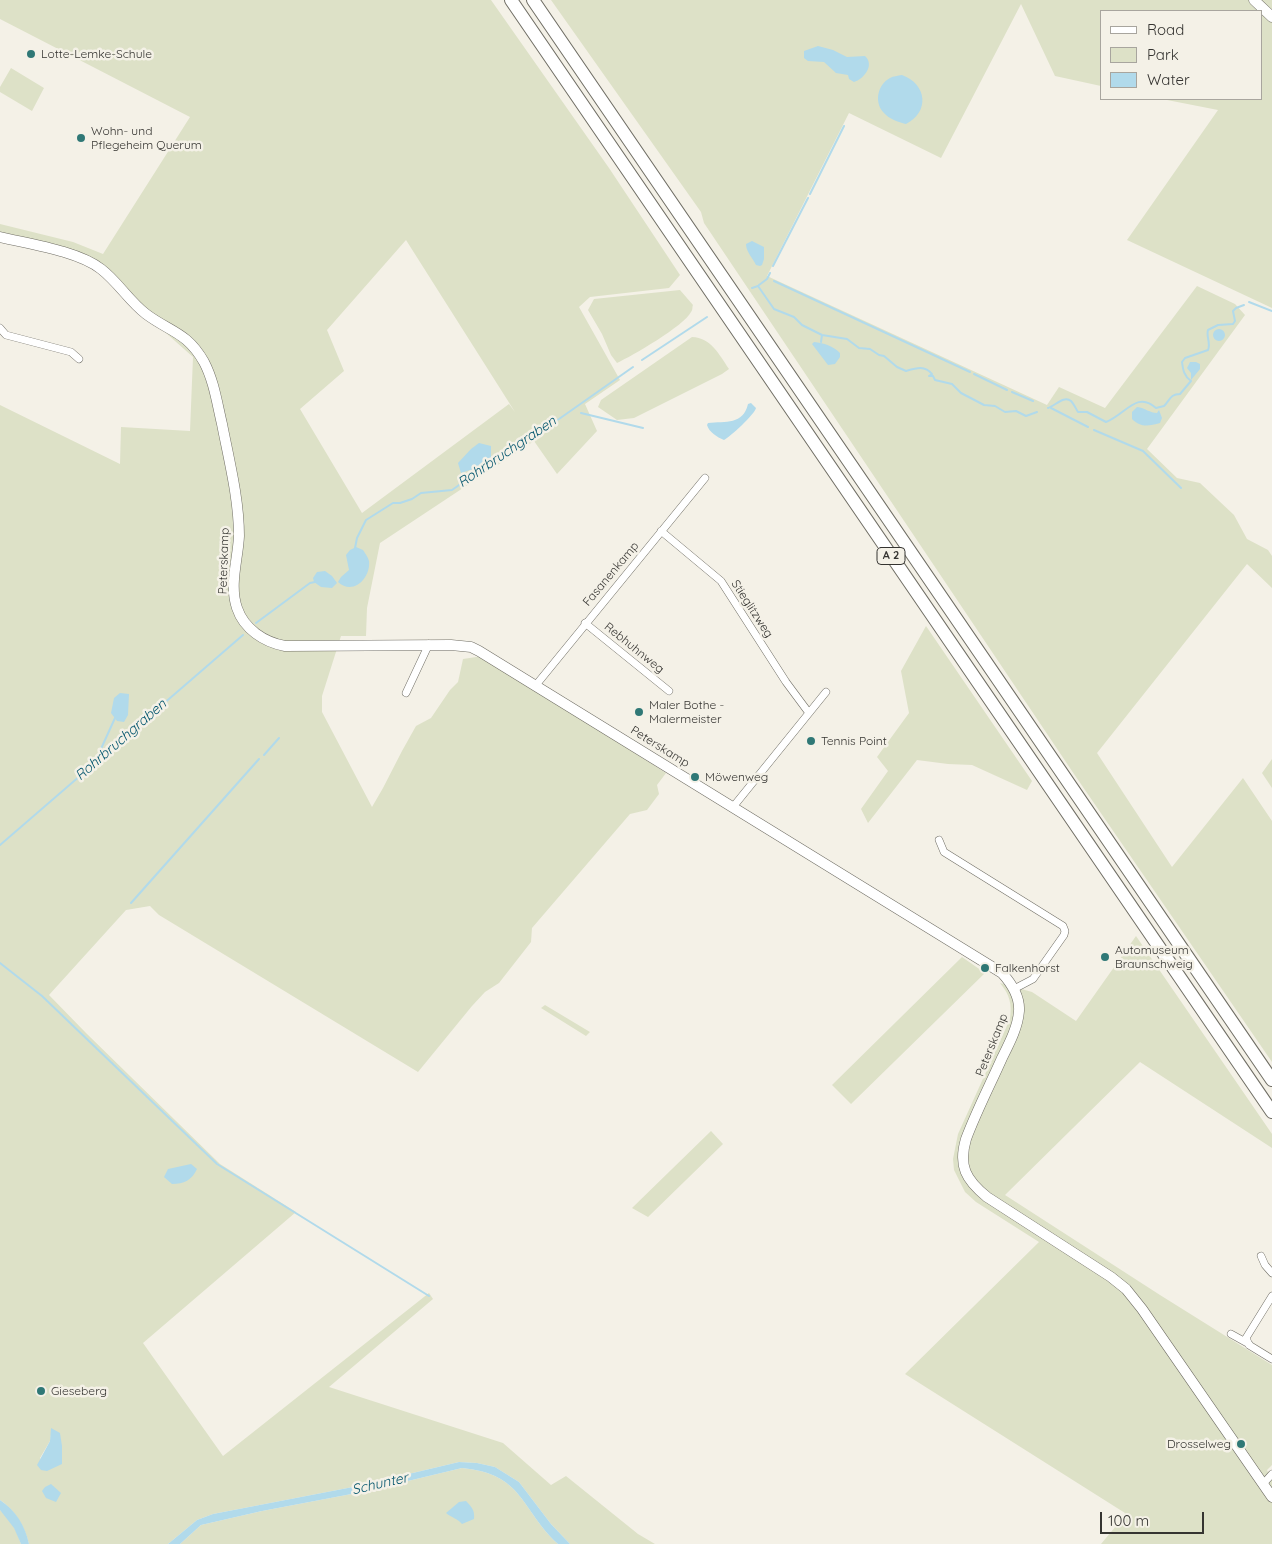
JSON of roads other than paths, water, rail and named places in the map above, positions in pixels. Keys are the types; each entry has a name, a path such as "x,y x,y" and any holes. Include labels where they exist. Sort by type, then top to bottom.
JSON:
{"highway":[{"name":"A 2","path":"511,0 1272,1112"},
{"name":"A 2","path":"533,0 1272,1080"}],"street":[{"path":"1254,0 1272,17"},
{"name":"Peterskamp","path":"0,237 78,257 100,268 143,312 182,336 203,361 214,388 231,471 238,528 234,595 237,609 246,623 265,640 285,646 429,644 471,647 536,685 997,970 1006,978 1014,989 1019,1005 1017,1023 966,1139 963,1151 965,1172 973,1185 987,1197 1120,1282 1142,1309 1272,1497"},
{"path":"0,328 6,334 71,352 79,359"},
{"name":"Fasanenkamp","path":"536,685 705,478"},
{"name":"Stieglitzweg","path":"661,531 721,581 786,682 809,713"},
{"name":"Rebhuhnweg","path":"585,623 669,691"},
{"path":"406,693 429,644"},
{"path":"733,807 826,692"},
{"path":"939,840 944,852 1063,926 1064,935 1036,976 1014,989"},
{"path":"1261,1256 1265,1265 1272,1273"},
{"path":"1249,1345 1246,1338 1272,1296"},
{"path":"1231,1334 1272,1359"},
{"path":"1263,1484 1272,1474"}],"water":[{"path":"818,46 833,50 847,57 865,56 869,67 865,75 854,82 849,79 848,75 836,73 824,62 808,61 804,58 804,51"},
{"path":"902,75 917,85 921,91 922,98 922,106 919,113 906,124 886,115 881,109 878,99 882,85 886,81"},
{"path":"752,241 764,247 764,259 760,266 756,265 747,250 746,244"},
{"path":"1219,329 1225,335 1219,341 1213,335"},
{"path":"814,342 828,345 840,353 840,357 835,364 828,365 812,344"},
{"path":"1190,362 1200,364 1200,369 1191,380 1191,373 1187,368"},
{"path":"751,403 756,408 755,411 724,440 708,428 708,423 727,422 738,419 746,411 748,404"},
{"path":"1137,407 1154,413 1157,413 1159,410 1162,418 1160,423 1145,426 1135,422 1132,419 1132,412"},
{"path":"479,443 491,446 491,457 473,469 461,473 458,463"},
{"path":"356,547 363,550 368,558 369,567 364,579 360,583 355,586 344,586 338,582 349,570 346,555"},
{"path":"325,571 337,583 332,588 321,587 314,582 313,578 317,572"},
{"path":"120,693 129,694 128,715 124,722 117,721 111,713 114,698"},
{"path":"191,1164 197,1169 187,1181 172,1184 164,1177 168,1169"},
{"path":"51,1428 60,1433 62,1464 47,1471 41,1470 37,1465 50,1441"},
{"name":"Schunter","path":"459,1462 495,1467 519,1482 551,1524 570,1544 558,1544 510,1485 498,1477 462,1468 362,1492 201,1525 180,1544 168,1544 197,1520 213,1514 358,1486"},
{"path":"51,1484 61,1493 56,1502 46,1498 42,1491"},
{"path":"0,1500 19,1519 29,1544 21,1544 14,1528 0,1510"},
{"path":"466,1501 470,1505 474,1519 462,1524 446,1513 459,1502"}],"waterway":[{"path":"810,194 844,126"},
{"path":"773,266 808,198"},
{"path":"759,285 767,279 770,273"},
{"path":"774,281 970,372"},
{"name":"Rohrbruchgraben","path":"752,288 758,286 774,309 794,317 802,325 822,335 847,339 859,348 870,349 884,356 897,367 906,371 917,368 926,369 932,374 929,376 933,376 935,380 952,384 961,393 984,405 995,406 1005,412 1016,411 1026,416 1037,412"},
{"name":"Rohrbruchgraben","path":"1249,302 1272,311"},
{"name":"Rohrbruchgraben","path":"1048,408 1062,400 1068,399 1078,412 1087,412 1106,422 1137,403 1149,403 1156,408 1164,406 1172,396 1180,394 1191,381 1183,370 1182,362 1185,358 1208,350 1208,330 1218,325 1233,324 1235,321 1233,311 1244,305"},
{"name":"Rohrbruchgraben","path":"642,360 707,317"},
{"name":"Rohrbruchgraben","path":"821,342 822,335"},
{"name":"Rohrbruchgraben","path":"355,548 357,538 366,520 393,503 412,499 421,493 452,490 633,367"},
{"path":"974,374 1007,390"},
{"path":"1012,392 1033,401"},
{"path":"1051,408 1088,427"},
{"path":"581,413 643,428"},
{"path":"1094,430 1143,451 1181,488"},
{"name":"Rohrbruchgraben","path":"256,623 310,583 315,582"},
{"name":"Rohrbruchgraben","path":"0,845 243,635"},
{"path":"95,762 115,718"},
{"path":"264,755 279,738"},
{"path":"131,903 259,759"},
{"path":"0,963 42,996 217,1164 429,1296"}],"place":[{"name":"Lotte-Lemke-Schule","path":"31,54"},
{"name":"Wohn- und Pflegeheim Querum","path":"81,138"},
{"name":"Maler Bothe - Malermeister","path":"639,712"},
{"name":"Tennis Point","path":"811,741"},
{"name":"Möwenweg","path":"695,777"},
{"name":"Automuseum Braunschweig","path":"1105,957"},
{"name":"Falkenhorst","path":"985,968"},
{"name":"Gieseberg","path":"41,1391"},
{"name":"Drosselweg","path":"1241,1444"}]}
